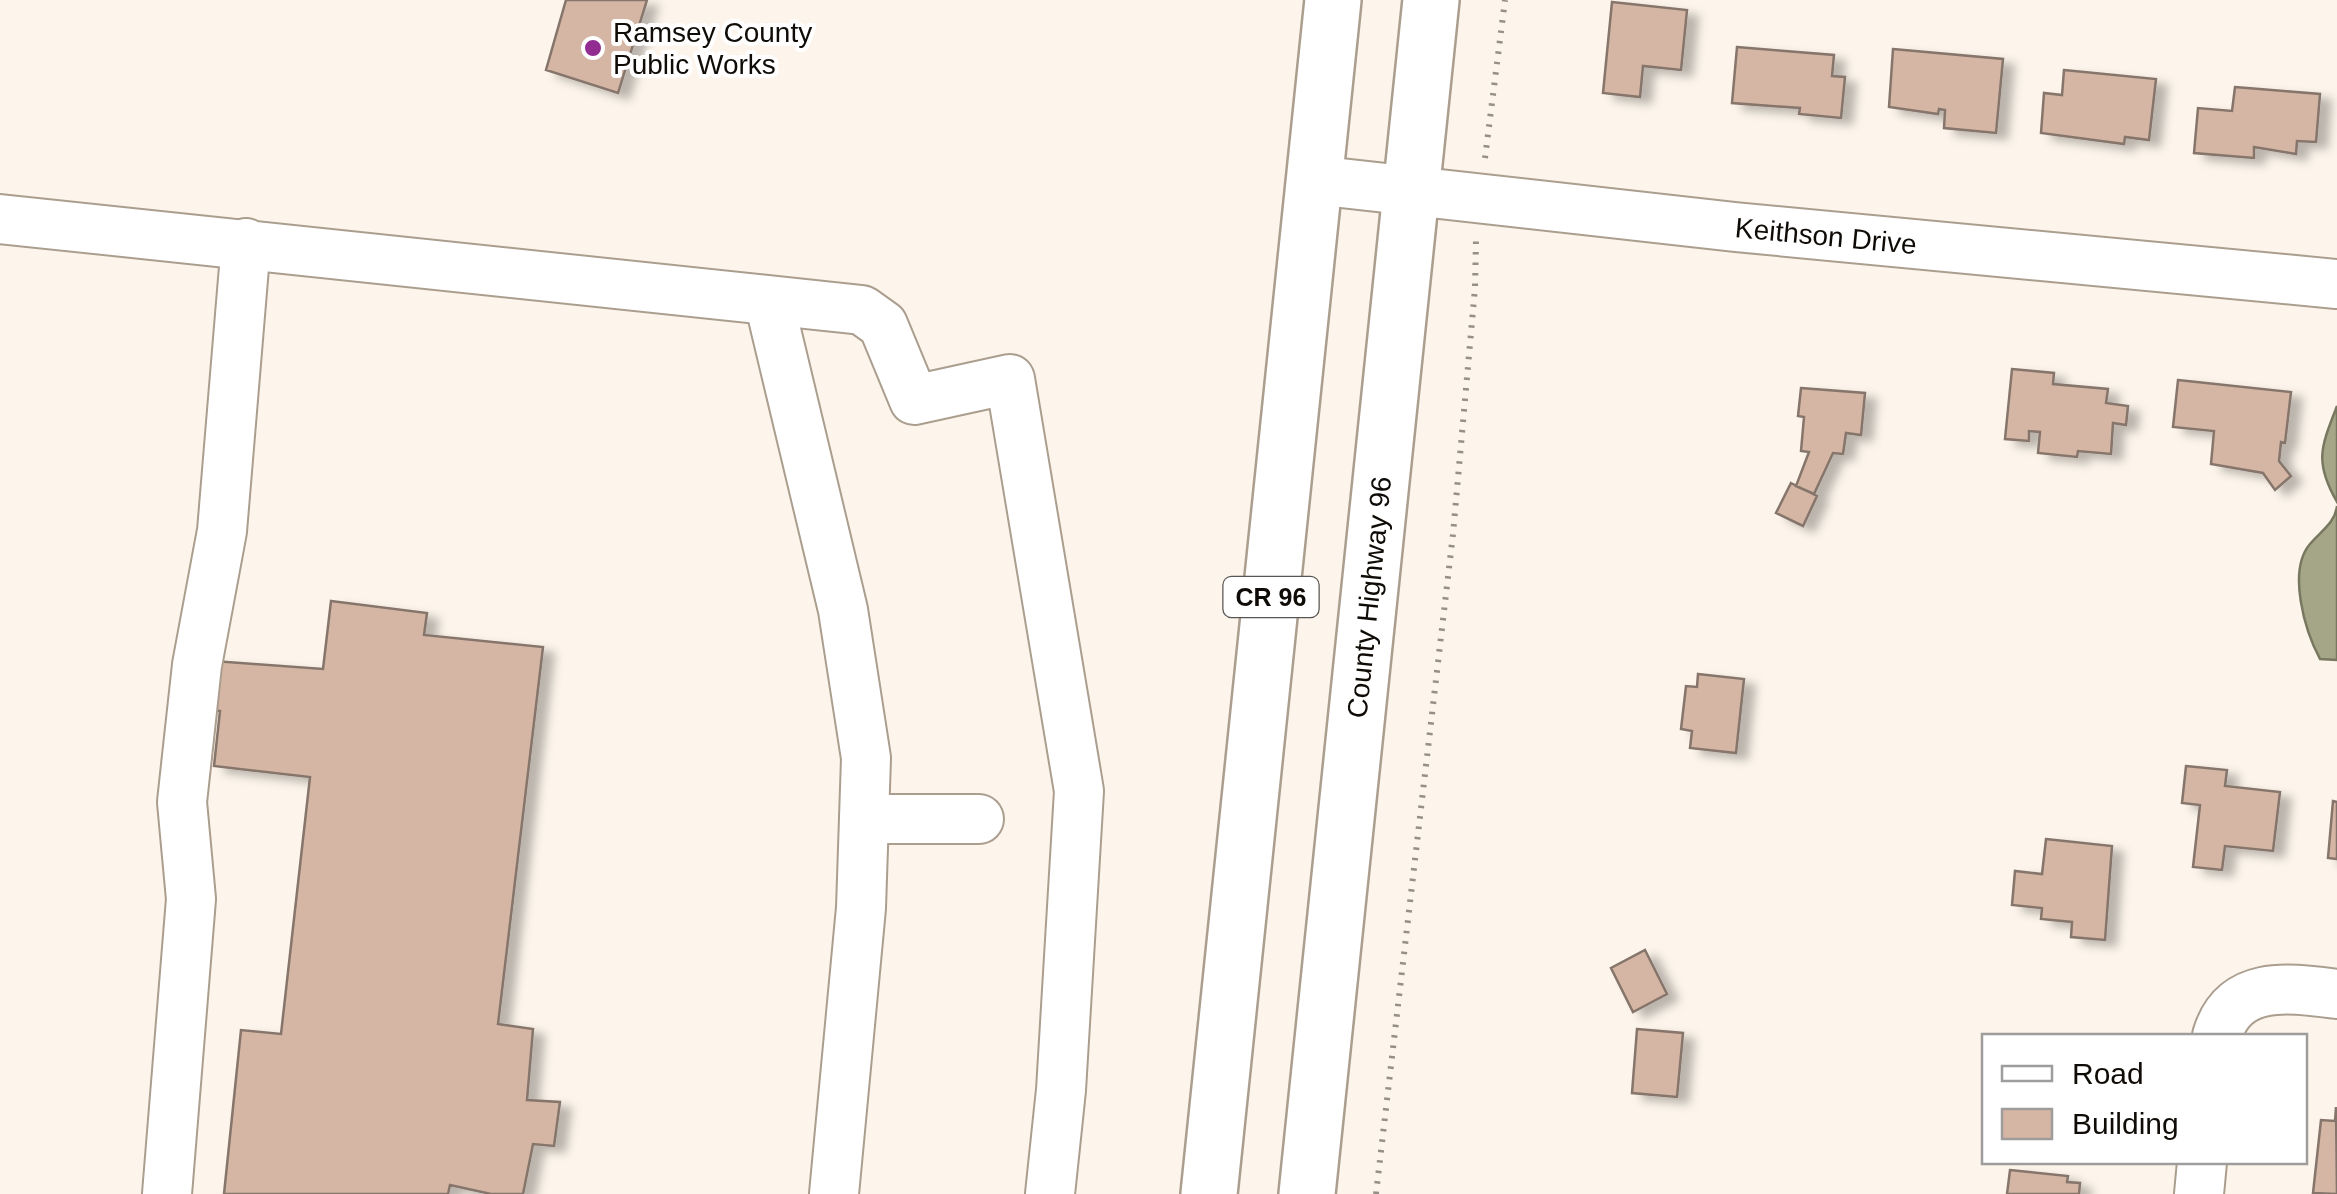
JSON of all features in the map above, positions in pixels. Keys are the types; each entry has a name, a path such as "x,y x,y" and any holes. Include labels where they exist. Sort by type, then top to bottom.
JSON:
{"main road":[{"name":"CR 96","path":"1208,1194 1333,0"},
{"name":"County Highway 96","path":"1307,1194 1431,0"}],"street":[{"name":"Keithson Drive","path":"1314,180 1735,227 2337,284"},
{"path":"0,218 862,310 884,325 914,400 1010,379 1079,791 1061,1090 1050,1194"},
{"path":"168,1194 190,899 182,802 197,665 222,531 246,243"},
{"path":"769,301 843,610 866,758 860,908 834,1194"},
{"path":"864,819 978,819"},
{"path":"2218,1034 2222,1020 2238,1000 2289,988 2337,994"},
{"path":"2198,1194 2202,1164"}],"path":[{"path":"1484,170 1505,0"},
{"path":"1376,1194 1453,534 1476,239"}],"shaded area":[{"path":"2337,406 2337,502 2325,476 2322,454"},
{"path":"2337,506 2337,660 2320,659 2304,617 2299,585 2303,556 2330,522"}],"building":[{"name":"Ramsey County Public Works","path":"566,0 647,0 618,93 546,70"},
{"path":"1612,2 1687,10 1681,70 1643,66 1640,97 1603,93"},
{"path":"1737,47 1834,55 1832,76 1845,77 1841,118 1799,114 1800,108 1732,103"},
{"path":"1893,49 2003,59 1996,133 1944,128 1945,110 1939,109 1938,114 1889,107"},
{"path":"2064,70 2156,79 2149,140 2125,137 2124,144 2041,133 2044,93 2062,95"},
{"path":"2235,87 2320,94 2316,142 2297,141 2296,154 2254,147 2254,158 2194,153 2198,108 2232,111"},
{"path":"2012,369 2054,373 2053,384 2108,389 2106,403 2128,406 2126,425 2113,423 2111,454 2078,451 2077,457 2038,453 2040,432 2029,431 2029,441 2005,439"},
{"path":"2178,380 2291,392 2279,461 2291,476 2275,490 2263,473 2211,464 2214,431 2173,427"},
{"path":"1801,388 1865,393 1861,435 1846,433 1843,454 1833,453 1814,494 1796,486 1809,452 1801,451"},
{"path":"1791,483 1817,496 1803,526 1776,513"},
{"path":"331,601 427,613 424,635 543,647 498,1024 533,1029 527,1100 560,1102 554,1146 533,1144 523,1194 491,1194 450,1185 448,1194 224,1194 241,1030 281,1034 310,777 214,766 220,711 208,709 214,661 323,669"},
{"path":"1698,674 1744,679 1736,753 1690,748 1692,731 1681,729 1686,686 1697,687"},
{"path":"2186,766 2227,770 2225,786 2280,792 2273,851 2225,846 2222,870 2193,867 2200,805 2182,803"},
{"path":"2333,801 2337,802 2337,859 2328,858"},
{"path":"2046,839 2112,846 2105,940 2071,937 2072,922 2041,919 2042,908 2012,905 2015,871 2042,874"},
{"path":"1645,950 1667,994 1633,1012 1611,968"},
{"path":"1637,1029 1683,1033 1677,1097 1632,1093"},
{"path":"2336,1107 2337,1194 2313,1193 2321,1120 2335,1121"},
{"path":"2010,1170 2068,1176 2067,1182 2080,1183 2079,1194 2007,1194"}],"place":[{"name":"Ramsey County Public Works","path":"593,48"}]}
